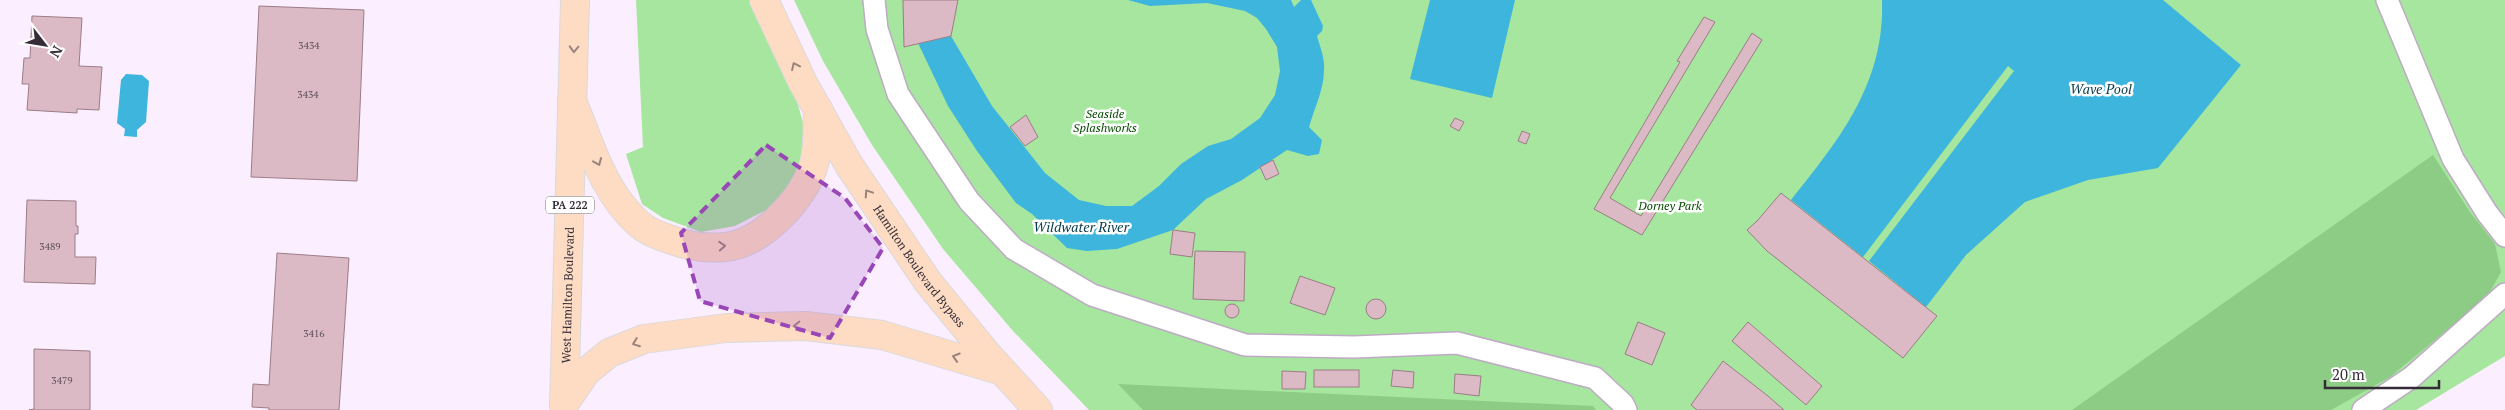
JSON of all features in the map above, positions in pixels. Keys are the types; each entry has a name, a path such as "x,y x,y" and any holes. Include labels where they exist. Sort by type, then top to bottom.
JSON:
{"main road":[{"name":"West Hamilton Boulevard","path":"564,407 575,0"},
{"path":"572,102 608,185 640,225 662,237 687,246 726,247 768,228 782,215 797,196 812,172 816,150 818,109 764,0"},
{"name":"Hamilton Boulevard Bypass","path":"818,109 849,165 928,282 1002,371 1038,410"},
{"path":"564,407 586,372 608,353 644,339 726,328 806,326 882,335 1002,371"}],"lane":[{"path":"874,0 878,28 898,94 969,201 1014,248 1092,295 1245,346 1354,347 1457,343 1595,378 1623,404 1626,410"},
{"path":"2386,0 2453,159 2487,213 2505,236"},
{"path":"2363,410 2412,377 2505,294"}],"highlighted area":[{"path":"766,145 845,198 883,248 830,338 700,301 681,233"}],"green space":[{"path":"636,0 753,0 794,90 806,134 797,173 772,207 735,226 701,232 663,218 642,204 626,154 643,147"},
{"name":"Dorney Park","path":"794,0 2505,0 2505,356 2416,410 1089,410 1013,331 943,249 872,145 823,61"},
{"path":"2433,155 2470,212 2495,244 2501,272 2487,297 2390,377 2331,410 2072,410"},
{"path":"1118,384 1593,406 1596,410 1143,410"}],"water":[{"name":"Wildwater River","path":"1128,0 1291,0 1294,7 1301,0 1311,0 1323,26 1322,31 1317,36 1324,61 1324,77 1309,127 1322,140 1319,154 1308,156 1287,150 1242,180 1206,199 1173,230 1117,249 1087,251 1067,248 1032,214 1016,203 977,151 948,106 918,43 951,36 992,106 1045,173 1079,200 1106,206 1132,206 1159,186 1181,164 1208,146 1231,139 1260,118 1275,95 1280,71 1277,47 1257,18 1245,11 1207,3 1150,6"},
{"path":"1430,0 1515,0 1492,98 1410,79"},
{"name":"Wave Pool","path":"1882,0 2163,0 2241,65 2158,168 2088,180 2025,202 1966,255 1926,307 1869,261 2014,71 2008,66 1863,257 1791,200 1842,132 1867,84 1876,58 1881,30"},
{"path":"126,74 142,75 149,81 146,122 137,130 137,137 124,136 125,129 117,123 121,80"}],"building":[{"path":"903,0 958,0 951,36 904,47"},
{"path":"259,6 364,10 357,181 251,177"},
{"path":"32,16 82,18 79,66 102,67 99,110 77,109 77,113 27,110 29,84 22,84 24,58 30,58"},
{"path":"1704,17 1715,22 1610,198 1641,216 1752,33 1762,40 1642,235 1594,209 1680,62 1677,61"},
{"path":"1026,115 1038,137 1025,146 1010,127"},
{"path":"1455,118 1464,122 1459,131 1450,126"},
{"path":"1522,131 1530,134 1526,144 1518,141"},
{"path":"1273,160 1279,174 1266,180 1260,167"},
{"path":"1781,193 1937,316 1903,358 1767,251 1747,230"},
{"path":"27,200 76,201 76,226 78,226 78,234 75,234 75,257 96,257 95,284 24,282"},
{"path":"1173,230 1195,233 1192,257 1170,254"},
{"path":"1195,251 1245,252 1244,301 1193,299"},
{"path":"277,253 349,258 339,410 269,410 269,408 252,407 253,384 269,385"},
{"path":"1300,276 1335,288 1325,315 1290,303"},
{"path":"1372,299 1380,299 1386,305 1386,313 1380,319 1372,319 1366,313 1366,305"},
{"path":"1229,304 1235,304 1239,311 1235,318 1229,318 1225,314 1225,308"},
{"path":"1638,322 1665,333 1652,365 1625,354"},
{"path":"1748,322 1822,386 1806,405 1732,341"},
{"path":"34,349 90,351 90,410 29,410 34,409"},
{"path":"1723,361 1784,410 1697,410 1691,405"},
{"path":"1314,370 1359,370 1359,387 1314,387"},
{"path":"1393,370 1414,372 1413,388 1391,386"},
{"path":"1282,371 1306,372 1305,389 1282,389"},
{"path":"1455,374 1481,376 1479,396 1454,393"}],"park label":[{"name":"Seaside Splashworks","path":"1105,120"}]}
